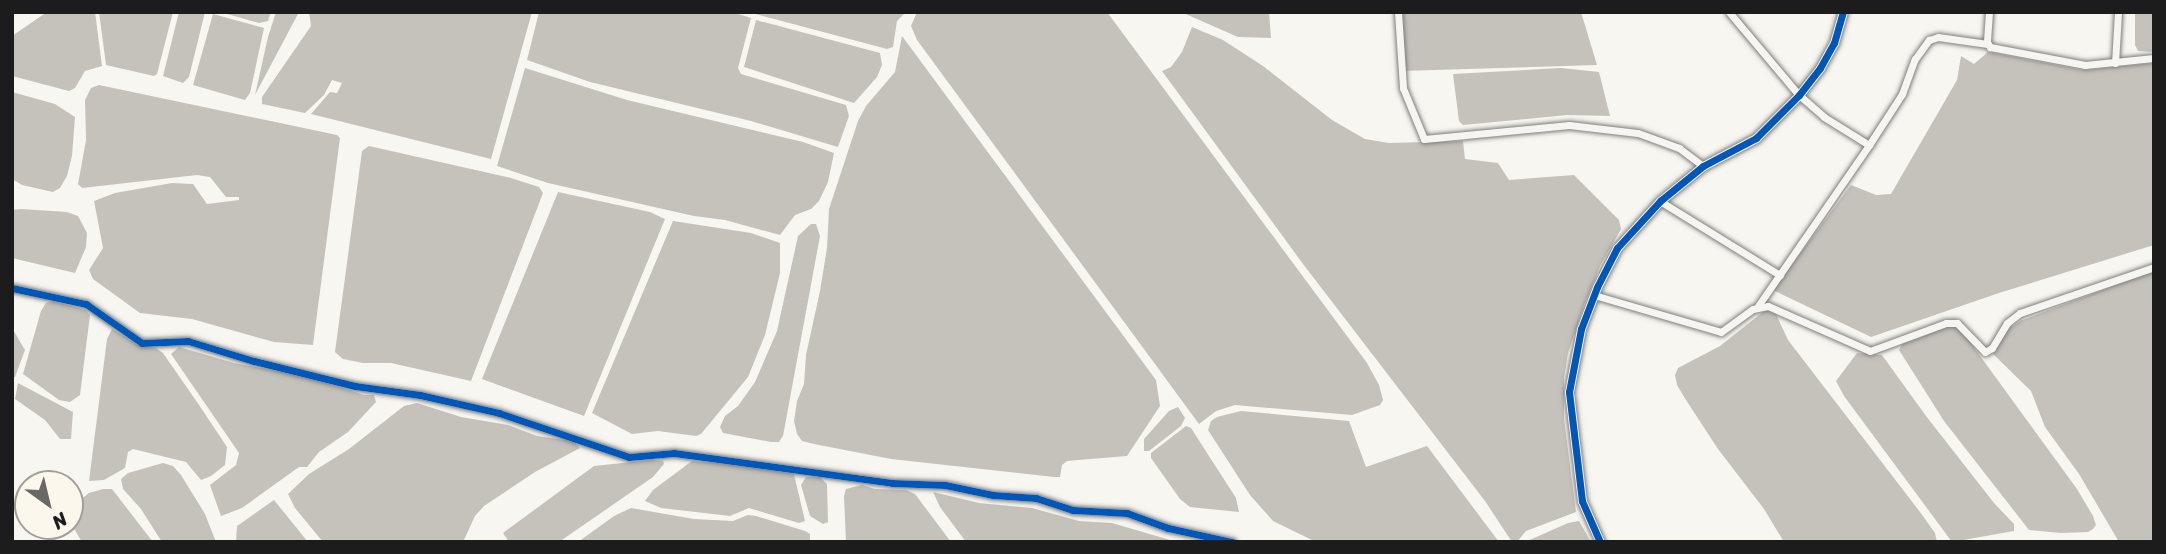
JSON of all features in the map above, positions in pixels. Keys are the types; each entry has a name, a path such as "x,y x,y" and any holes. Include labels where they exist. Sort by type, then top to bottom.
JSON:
{"street":[{"path":"1398,12 1403,88 1424,139 1569,125 1638,133 1679,148 1703,166"},
{"path":"1728,12 1799,95 1821,114 1869,145"},
{"path":"1600,542 1582,500 1569,392 1581,329 1594,295 1617,248 1660,201 1703,166 1756,138 1799,95 1820,68 1833,43 1843,12"},
{"path":"1988,44 1989,12"},
{"path":"2115,63 2118,12"},
{"path":"1594,295 1721,332 1758,306 1902,94 1915,59 1929,40 1938,37 1988,44 2069,64 2115,63 2154,58"},
{"path":"1660,201 1780,275"},
{"path":"1758,306 1768,306 1870,351 1946,323 1957,323 1985,352 1992,348 2007,323 2020,313 2154,267"},
{"path":"12,288 86,304 142,343 188,341 254,361 355,386 410,393 499,413 629,457 674,453 892,483 945,485 993,495 1036,498 1073,510 1127,513 1168,528 1232,542"}],"shaded area":[{"path":"47,12 95,12 102,66 85,71 75,88 69,91 12,76 12,36"},
{"path":"99,12 173,12 157,74 154,76 106,65"},
{"path":"179,12 205,12 189,77 183,83 163,76"},
{"path":"220,12 271,12 268,21 259,23"},
{"path":"276,12 299,12 255,95 268,37"},
{"path":"309,12 532,12 491,159 311,114 330,92 337,93 342,83 332,80 324,95 305,113 262,104 262,97 311,26"},
{"path":"539,12 732,12 751,18 738,68 741,74 846,105 849,116 838,147 751,121 590,82 527,60"},
{"path":"748,12 906,12 897,21 893,47 887,49"},
{"path":"917,12 1107,12 1367,363 1379,385 1383,400 1380,405 1352,415 1235,405 1216,411 1199,424 917,40 911,26"},
{"path":"1181,12 1269,12 1271,38 1238,37"},
{"path":"1400,12 1581,12 1597,65 1402,71"},
{"path":"2135,12 2154,12 2154,52 2138,51 2135,45"},
{"path":"213,14 264,28 250,93 245,100 193,85"},
{"path":"756,20 880,53 882,65 877,77 854,103 744,67"},
{"path":"1192,27 1223,40 1263,66 1332,120 1365,139 1389,143 1463,141 1465,159 1498,163 1509,180 1574,175 1619,220 1621,229 1600,266 1584,305 1568,353 1564,378 1564,419 1576,512 1526,531 1517,542 1512,542 1485,501 1303,264 1162,71 1171,67 1182,52"},
{"path":"902,36 1156,380 1160,406 1127,456 1067,461 1062,465 1060,477 1054,477 891,459 802,441 797,434 794,421 797,401 804,384 806,355 820,291 827,248 829,209 858,121 866,106 895,72"},
{"path":"1988,52 2083,70 2154,63 2154,245 1999,293 1871,337 1773,290 1851,185 1876,195 1891,194 1957,80 1961,56 1974,64"},
{"path":"525,68 627,100 803,142 834,153 828,182 819,201 811,209 795,215 780,235 725,220 694,216 548,183 497,166"},
{"path":"1561,68 1599,72 1610,116 1567,115 1463,125 1459,121 1453,74"},
{"path":"99,85 337,135 340,138 313,345 274,342 192,319 140,313 93,279 89,270 103,248 94,201 115,193 172,183 193,184 207,204 239,200 239,197 226,197 210,177 197,175 82,188 78,184 86,140 85,100 91,88"},
{"path":"12,92 55,104 75,117 72,156 67,176 60,188 53,192 22,185 12,179"},
{"path":"369,146 511,178 539,187 543,193 471,381 391,363 363,363 343,359 335,352 362,151"},
{"path":"558,192 650,212 665,219 584,416 482,379"},
{"path":"12,210 67,212 78,216 87,233 86,247 75,273 12,258"},
{"path":"673,221 751,233 780,243 780,273 765,335 748,377 701,434 696,436 658,431 632,434 592,413"},
{"path":"811,224 816,224 820,236 783,436 779,442 771,442 723,433 720,427 725,416 738,406 755,382 777,331 798,236"},
{"path":"2154,271 2154,542 2119,542 2079,474 2045,427 2031,391 1993,354 2004,332 2020,321"},
{"path":"54,301 85,310 90,315 80,395 70,402 59,400 23,374 41,311 46,303"},
{"path":"1768,308 1774,310 1788,340 1920,512 1935,533 1937,542 1784,542 1764,509 1718,449 1686,400 1677,385 1675,375 1678,368 1720,346"},
{"path":"1950,326 1957,327 1967,338 2077,489 2093,516 2096,525 2093,529 2088,532 2061,533 2029,530 1944,421 1899,350 1902,344"},
{"path":"12,328 25,350 15,377 12,377"},
{"path":"112,329 138,345 156,348 163,353 199,405 227,447 225,465 211,476 201,480 186,462 133,449 128,452 125,468 104,480 89,481 107,339"},
{"path":"179,347 234,363 308,377 364,395 374,395 376,402 348,432 319,452 307,467 299,467 242,508 221,516 210,485 236,465 239,453 171,354"},
{"path":"1857,353 1882,355 1926,416 1994,503 2014,524 2014,531 1952,542 1844,396 1836,381"},
{"path":"18,383 73,412 71,439 60,439 45,420 15,399"},
{"path":"417,403 461,417 508,425 537,436 573,441 580,448 535,472 484,506 475,516 463,542 323,542 295,508 288,494 309,474 349,449 404,406"},
{"path":"1178,407 1185,418 1181,426 1149,451 1144,451 1144,439 1169,411"},
{"path":"1241,411 1349,421 1366,467 1427,446 1499,542 1316,542 1273,521 1250,495 1208,430 1211,421 1217,417"},
{"path":"1186,426 1191,428 1236,498 1239,512 1190,507 1180,499 1151,458 1151,453"},
{"path":"663,461 664,464 653,477 559,542 509,542 503,533 594,466"},
{"path":"692,461 756,466 794,474 805,521 799,523 749,508 730,516 661,508 645,501 653,490"},
{"path":"163,463 173,466 181,475 205,514 216,542 162,542 141,509 123,489 121,479 128,473"},
{"path":"806,477 820,477 827,484 828,522 823,524 810,516 801,485"},
{"path":"862,485 875,489 906,490 915,494 951,542 846,542 844,496 846,489"},
{"path":"112,489 153,542 82,542 84,497 89,493"},
{"path":"933,492 979,503 1032,508 1079,521 1112,523 1177,542 966,542 940,507"},
{"path":"274,500 308,542 236,542 237,526"},
{"path":"631,508 694,519 733,521 748,515 756,516 805,531 810,534 810,542 578,542 614,516"},
{"path":"1579,521 1591,542 1525,542 1568,523"}],"cycle path":[{"path":"1600,542 1582,501 1569,392 1581,329 1597,287 1617,248 1660,201 1703,166 1756,138 1799,95 1820,68 1834,43 1843,12"},
{"path":"12,288 86,304 142,343 188,341 254,361 355,386 420,395 499,413 629,457 674,453 892,483 945,485 993,495 1036,498 1073,510 1127,513 1168,528 1232,542"}]}
